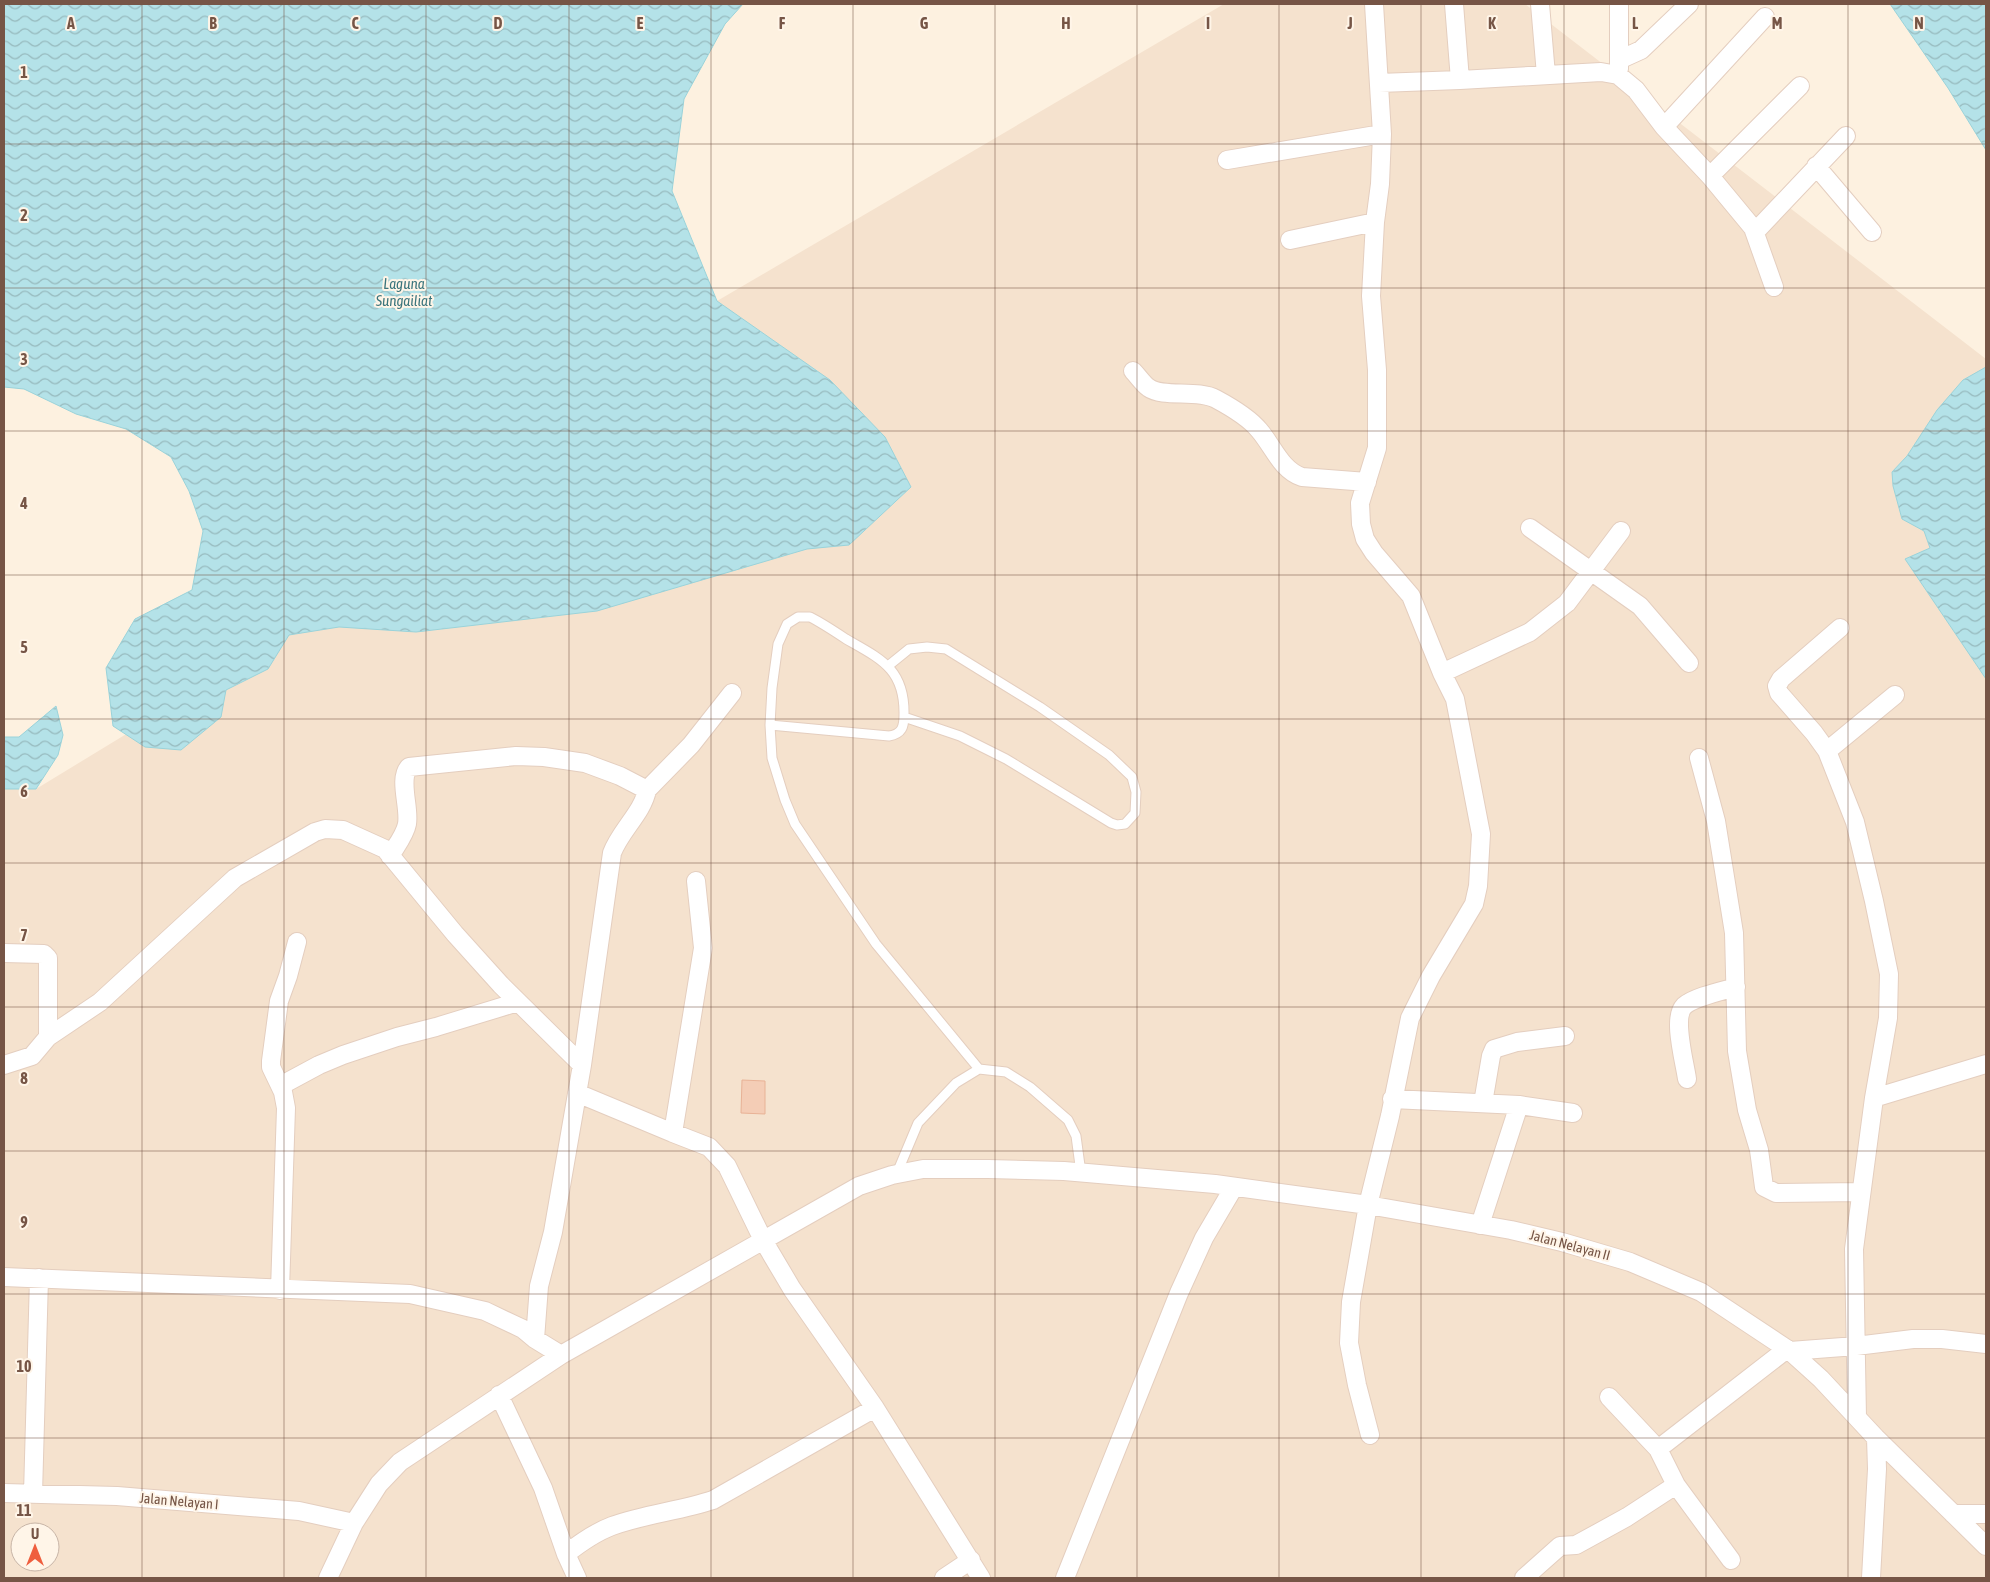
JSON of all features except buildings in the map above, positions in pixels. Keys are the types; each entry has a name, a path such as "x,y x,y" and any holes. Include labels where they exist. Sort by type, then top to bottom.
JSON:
{"street":[{"path":"1370,1435 1357,1386 1349,1343 1351,1302 1368,1205 1410,1018 1413,1009 1474,904 1478,886 1481,834 1455,699 1442,673 1411,596 1374,553 1360,524 1360,503 1377,448 1377,370 1371,296 1382,134 1374,4"},
{"path":"1454,4 1460,80"},
{"path":"1540,4 1546,75"},
{"path":"1619,4 1619,67 1664,127 1710,176 1755,232 1774,287"},
{"path":"1379,83 1601,72 1619,67 1641,50 1689,4"},
{"path":"1664,127 1765,18"},
{"path":"1710,176 1800,86"},
{"path":"1227,160 1382,134"},
{"path":"1755,232 1846,136"},
{"path":"1816,166 1872,232"},
{"path":"1290,240 1375,222"},
{"path":"1133,371 1149,388 1157,391 1208,396 1216,399 1254,425 1279,458 1295,475 1367,482"},
{"path":"1530,528 1640,606 1689,663"},
{"path":"1442,673 1530,632 1567,603 1621,531"},
{"path":"1840,628 1781,679 1777,686 1779,693 1827,751 1855,822 1889,974 1888,1018 1874,1098 1854,1248 1857,1417"},
{"path":"534,1339 539,1286 553,1232 582,1065 612,853 621,834 644,800 646,790 691,745 732,692"},
{"path":"1827,751 1896,695"},
{"path":"388,853 407,826 403,778 410,767 516,756 544,757 585,764 620,776 646,790"},
{"path":"1699,758 1716,821 1734,933 1737,1051 1747,1110 1759,1150 1764,1188 1776,1193 1861,1192"},
{"path":"4,1065 32,1056 48,1037 100,1002 235,878 314,832 325,828 343,830 388,853 455,934 518,1002 582,1065"},
{"path":"673,1133 703,948 696,881"},
{"path":"280,1290 286,1108 280,1086 271,1067 271,1061 279,1001 297,942"},
{"path":"4,953 44,954 48,958 48,1037"},
{"path":"1687,1079 1679,1029 1679,1014 1684,1006 1692,1001 1736,987"},
{"path":"280,1086 318,1065 397,1037 518,1002"},
{"path":"1483,1103 1491,1056 1494,1049 1517,1042 1565,1036"},
{"path":"1874,1098 1986,1064"},
{"path":"577,1093 709,1147 727,1166 763,1240 792,1289 875,1408 981,1578"},
{"path":"1392,1099 1519,1105 1573,1114"},
{"path":"1480,1225 1519,1105"},
{"name":"Jalan Nelayan II","path":"328,1578 354,1523 379,1484 400,1462 498,1395 561,1355 859,1186 897,1174 923,1169 988,1169 1081,1173 1226,1186 1368,1205 1511,1230 1554,1240 1630,1262 1701,1292 1788,1350 1821,1379 1876,1438 1986,1546"},
{"path":"1065,1578 1179,1293 1226,1186"},
{"path":"4,1277 410,1294 485,1312 523,1329 534,1339 561,1355"},
{"path":"33,1494 39,1278"},
{"path":"1658,1449 1788,1350 1856,1346 1914,1339 1942,1339 1986,1344"},
{"path":"498,1395 543,1488 566,1554 577,1578"},
{"path":"1609,1397 1658,1449 1676,1485 1731,1560"},
{"path":"566,1554 584,1541 612,1526 713,1500 875,1408"},
{"path":"1870,1578 1876,1489 1876,1438"},
{"path":"1524,1578 1560,1546 1576,1545 1627,1517 1676,1485"},
{"name":"Jalan Nelayan I","path":"4,1493 118,1496 322,1515 354,1523"},
{"path":"1953,1514 1986,1514"},
{"path":"944,1578 971,1560"}],"lane":[{"path":"770,725 889,736 900,732 903,727 904,694 895,673 879,657 816,620 806,616 798,617 787,624 778,644 772,688 770,725 772,758 785,800 796,824 876,944 979,1069"},
{"path":"888,666 909,649 927,647 946,649 1040,707 1109,754 1132,777 1136,792 1135,813 1125,824 1117,825 1111,823 990,751 960,736 904,717"},
{"path":"897,1174 918,1123 956,1083 979,1069 1006,1072 1030,1087 1068,1120 1076,1136 1081,1173"}],"shaded area":[{"path":"1224,4 1525,4 1986,359 1986,1578 4,1578 4,789 36,789 289,635 717,301"}],"water":[{"name":"Laguna Sungailiat","path":"4,4 743,4 725,24 684,99 672,191 717,301 830,380 885,437 911,487 849,545 807,549 597,611 416,632 339,627 289,635 268,669 226,690 221,717 181,750 145,747 113,726 106,668 135,619 192,590 203,531 189,491 171,457 126,429 76,414 24,389 4,387"},
{"path":"1890,4 1986,4 1986,150 1948,88"},
{"path":"1986,367 1986,679 1905,559 1930,548 1924,531 1902,519 1893,486 1892,472 1907,456 1937,410 1963,380"},
{"path":"56,706 63,735 58,755 36,789 4,789 4,737 19,737"}]}
